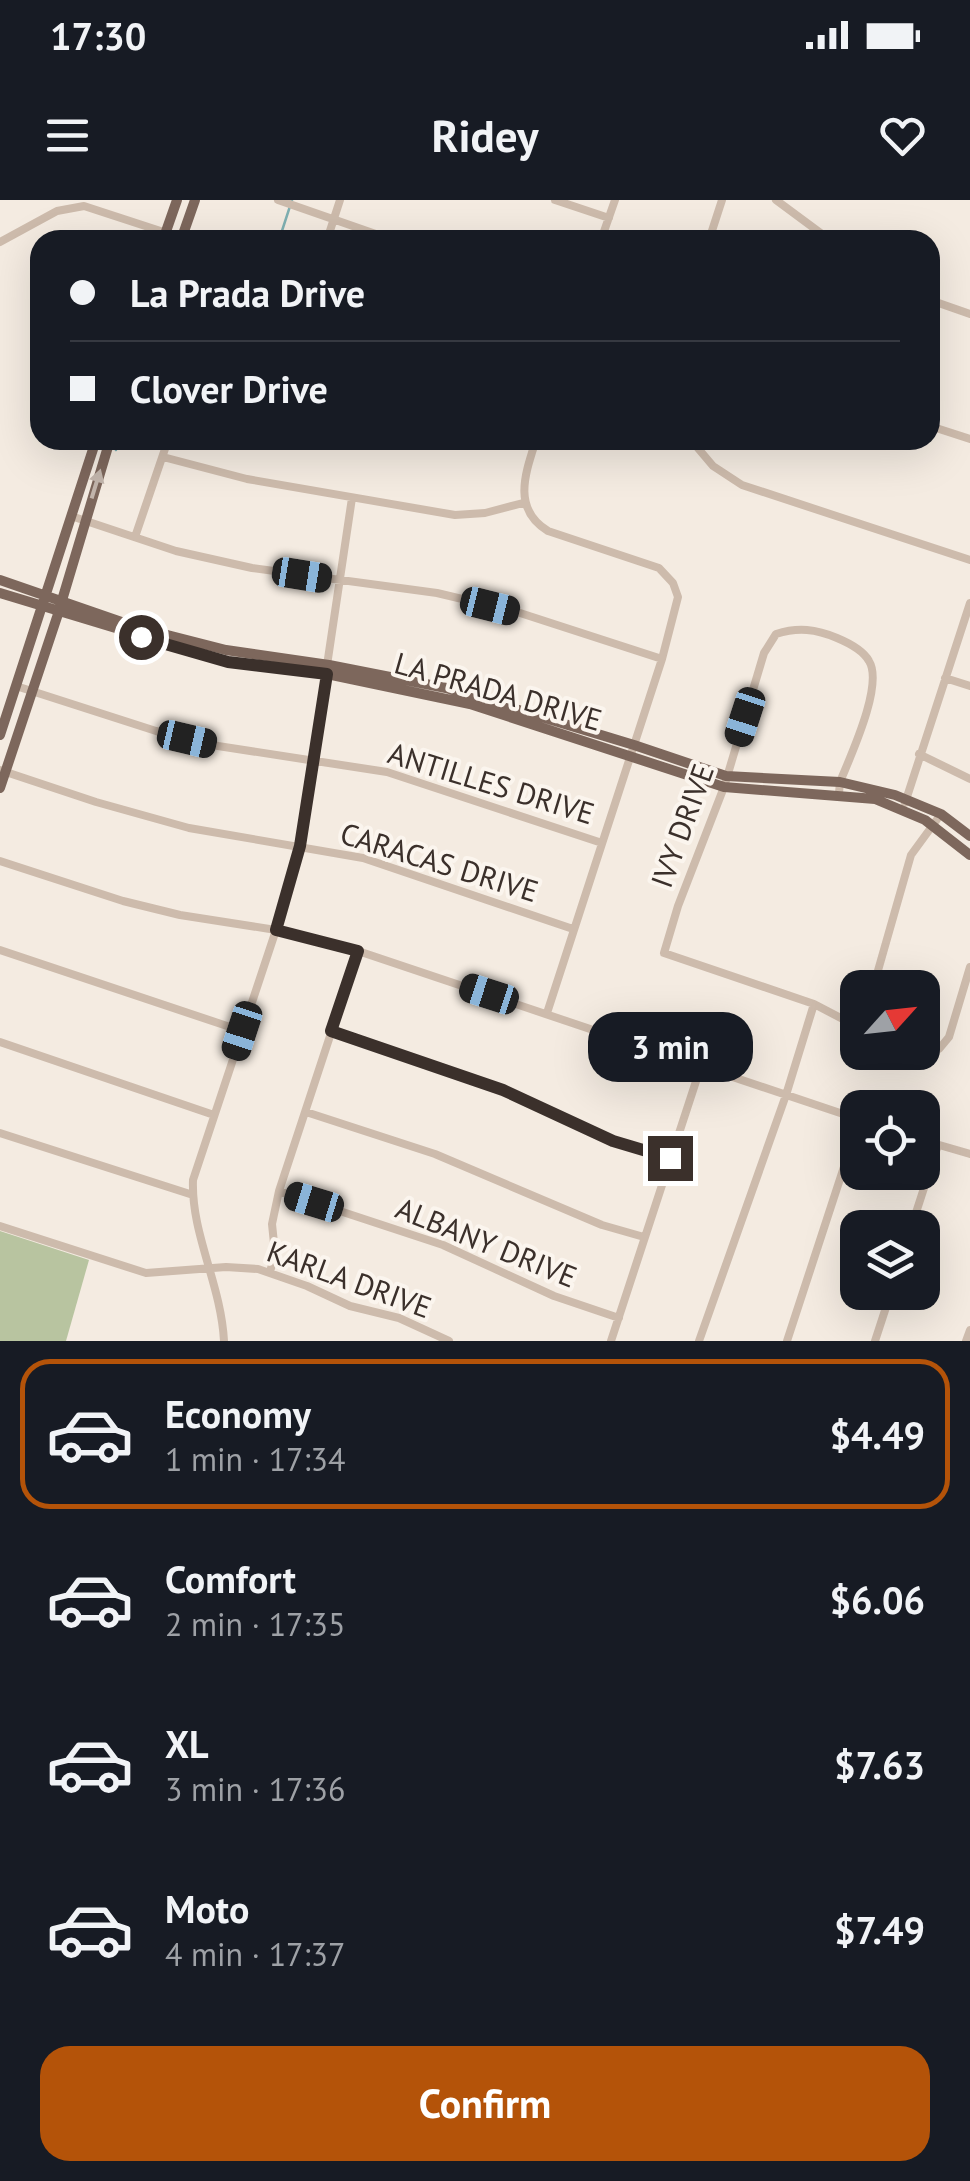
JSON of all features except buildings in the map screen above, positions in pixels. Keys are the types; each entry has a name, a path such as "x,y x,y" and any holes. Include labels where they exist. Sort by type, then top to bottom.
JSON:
{"main road":[{"path":"167,230 177,200"},
{"path":"184,230 195,200"},
{"path":"0,735 93,450"},
{"path":"0,788 107,450"},
{"name":"LA PRADA DRIVE","path":"0,580 60,606 142,633 328,670 446,688 725,782 839,788 941,814 970,836"},
{"name":"LA PRADA DRIVE","path":"0,593 44,600"},
{"name":"LA PRADA DRIVE","path":"904,805 970,855"}],"street":[{"path":"330,230 340,200"},
{"path":"554,200 608,218"},
{"path":"605,230 615,200"},
{"path":"712,230 722,200"},
{"path":"776,200 816,230"},
{"path":"282,201 364,230"},
{"path":"0,242 57,211 75,206 96,208 150,230"},
{"path":"940,304 970,314"},
{"path":"940,429 970,439"},
{"path":"135,537 165,450"},
{"path":"533,450 524,479 523,503 534,522 548,531 659,568 678,598 662,659 546,1013"},
{"path":"699,450 713,466 742,484 970,560"},
{"path":"163,457 246,479 455,515 486,514 523,503"},
{"path":"224,1341 218,1292 192,1195 193,1180 300,846 352,498"},
{"path":"71,516 176,551 252,568 437,594 480,604 561,625 662,659"},
{"path":"904,805 970,604"},
{"name":"IVY DRIVE","path":"839,788 868,704 874,673 869,661 851,645 832,636 800,628 776,634 768,642 725,782 664,952 814,1004 840,1018"},
{"path":"944,678 970,686"},
{"name":"ANTILLES DRIVE","path":"16,686 156,732 387,772 602,843"},
{"path":"919,754 970,779"},
{"name":"CARACAS DRIVE","path":"3,770 137,815 189,828 363,858 573,929"},
{"path":"878,970 910,855 941,814"},
{"path":"0,860 123,901 180,915 276,930 358,951 840,1115"},
{"path":"0,950 242,1031"},
{"path":"270,1272 275,1253 272,1224 279,1190 358,951"},
{"path":"940,1047 944,1046 970,967"},
{"path":"699,1341 814,1004"},
{"path":"331,1031 503,1090 613,1141 670,1158"},
{"path":"0,1042 214,1115"},
{"path":"611,1341 701,1066"},
{"path":"306,1112 435,1154 602,1225 644,1237"},
{"path":"0,1133 192,1195"},
{"path":"940,1146 970,1154"},
{"path":"788,1341 840,1178"},
{"name":"ALBANY DRIVE","path":"279,1190 443,1244 554,1296 619,1318"},
{"name":"KARLA DRIVE","path":"0,1226 146,1273 246,1266 270,1272 350,1306 399,1318 449,1341"},
{"path":"875,1341 884,1310"},
{"path":"966,1341 970,1330"}],"green space":[{"path":"0,1231 89,1260 66,1341 0,1341"}],"waterway":[{"path":"282,230 292,200"}],"route":[{"path":"141,637 228,662 327,674 300,846 276,930 358,951 331,1031 503,1090 613,1141 670,1158"}]}
